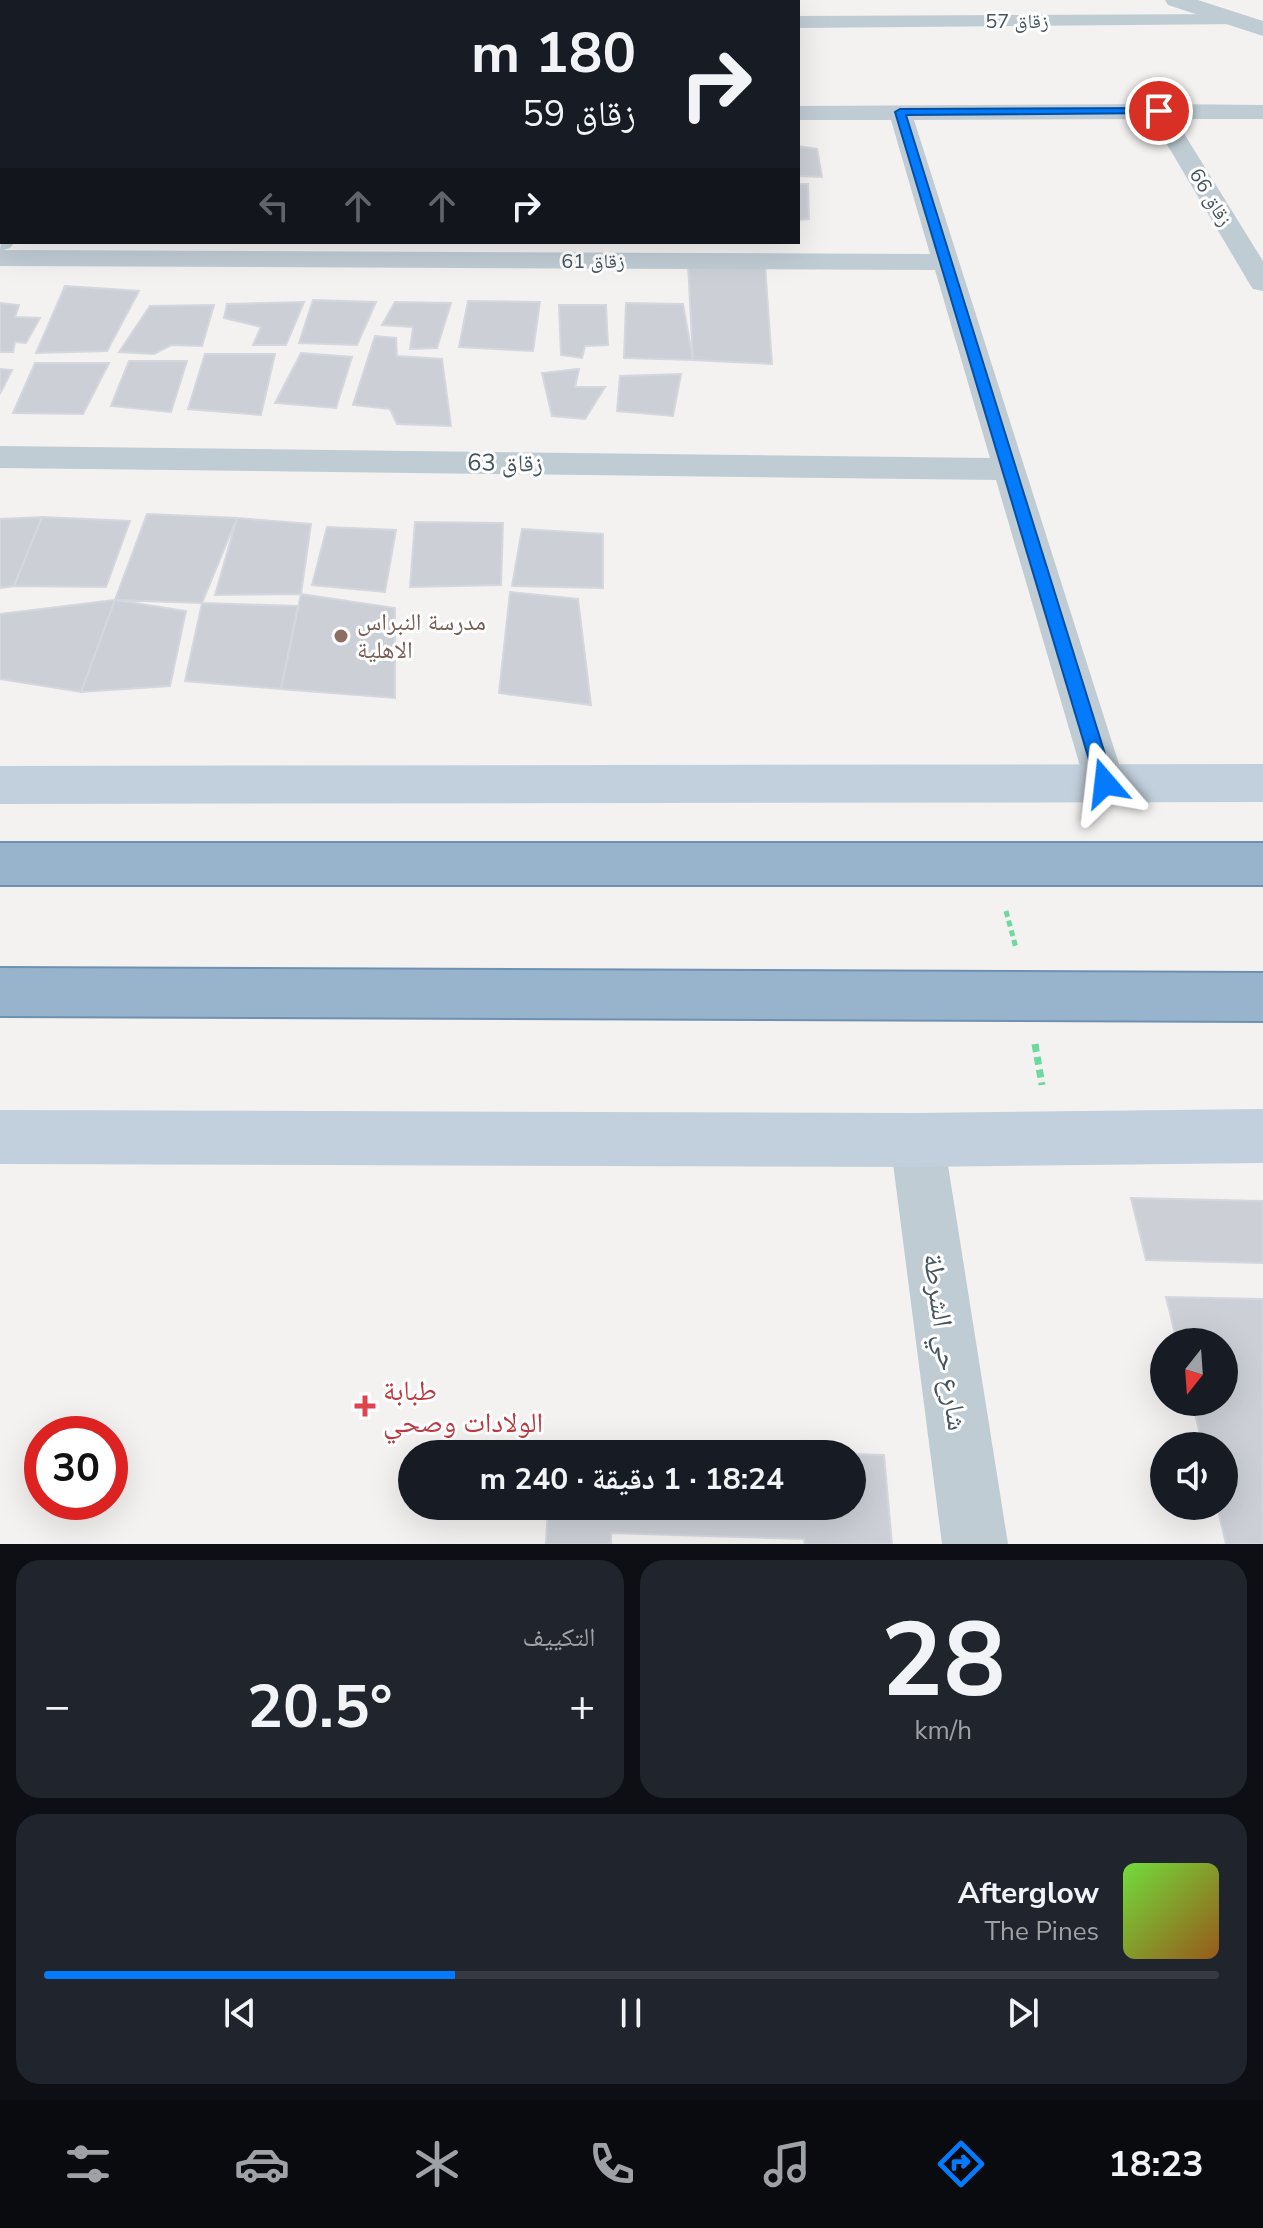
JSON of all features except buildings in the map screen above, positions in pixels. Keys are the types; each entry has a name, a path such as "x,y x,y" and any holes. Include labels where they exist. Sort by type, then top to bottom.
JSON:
{"highway":[{"path":"0,864 1263,864"},
{"path":"0,992 1263,997"}],"main road":[{"path":"0,785 1263,783"},
{"path":"0,1137 917,1140 1263,1136"}],"street":[{"path":"1176,0 1263,29"},
{"name":"زقاق 57","path":"800,22 1236,20"},
{"name":"زقاق 66","path":"1159,111 1259,270"},
{"path":"900,112 1105,783"},
{"path":"800,113 1263,112"},
{"name":"زقاق 61","path":"0,258 946,262"},
{"name":"زقاق 63","path":"0,457 1009,469"},
{"name":"شارع حي الشرطة","path":"917,1140 975,1544"}],"place":[{"name":"مدرسة النبراس الاهلية","path":"341,636"},
{"name":"طبابة الولادات وصحي","path":"365,1406"}],"route":[{"path":"1105,783 900,112 1159,111"}]}
